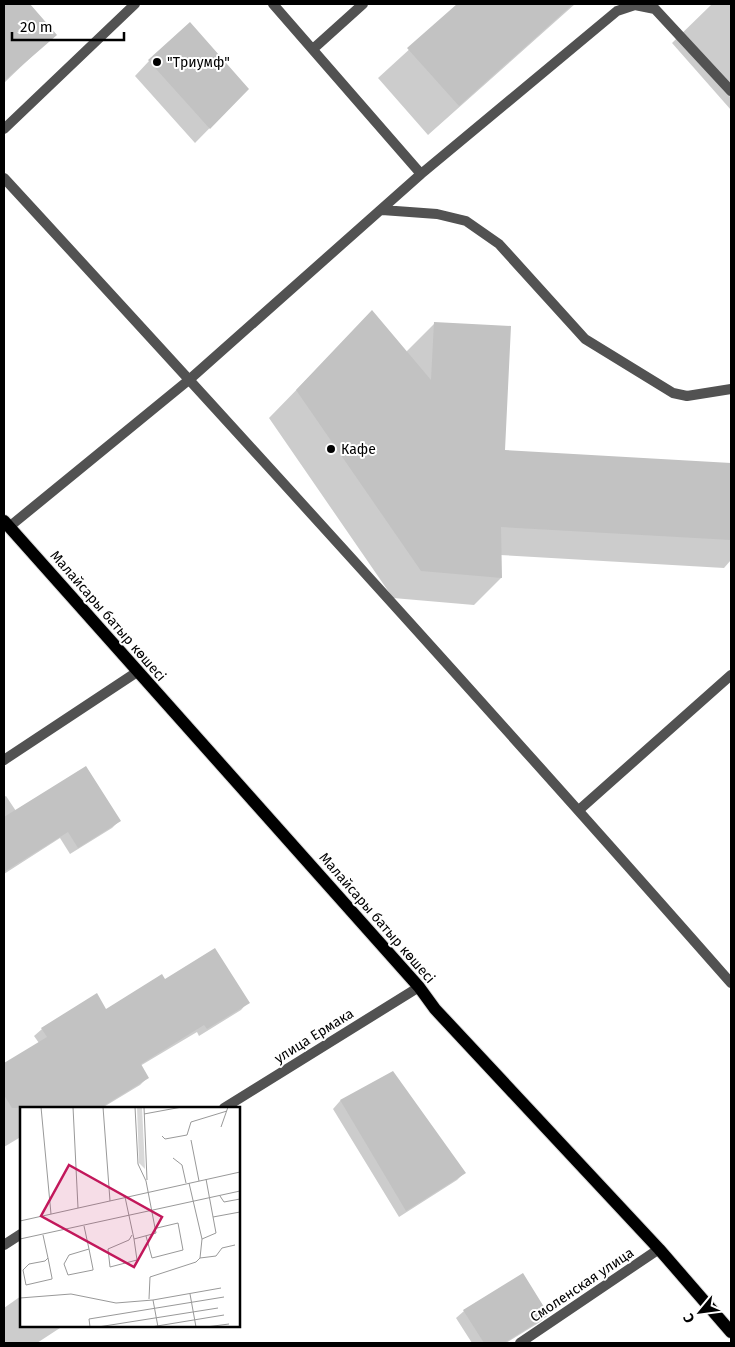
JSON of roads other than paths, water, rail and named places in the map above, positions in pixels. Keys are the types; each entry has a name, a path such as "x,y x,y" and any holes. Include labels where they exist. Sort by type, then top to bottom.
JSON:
{"main road":[{"name":"Малайсары батыр көшесі","path":"6,524 419,987 435,1010 659,1249 731,1332"}],"street":[{"path":"4,129 135,4"},
{"path":"273,4 421,174"},
{"path":"313,49 363,4"},
{"path":"6,524 190,379 421,174 617,11 635,5 655,9 731,91"},
{"path":"4,178 190,379 579,810 731,983"},
{"path":"382,210 437,214 466,221 499,244 585,339 673,393 687,396 731,389"},
{"path":"4,760 137,672"},
{"path":"579,810 731,674"},
{"name":"улица Ермака","path":"226,1107 419,987"},
{"path":"4,1245 20,1235"},
{"name":"Смоленская улица","path":"520,1343 659,1249"}],"place":[{"name":"\"Триумф\"","path":"157,62"},
{"name":"Кафе","path":"331,449"}]}
